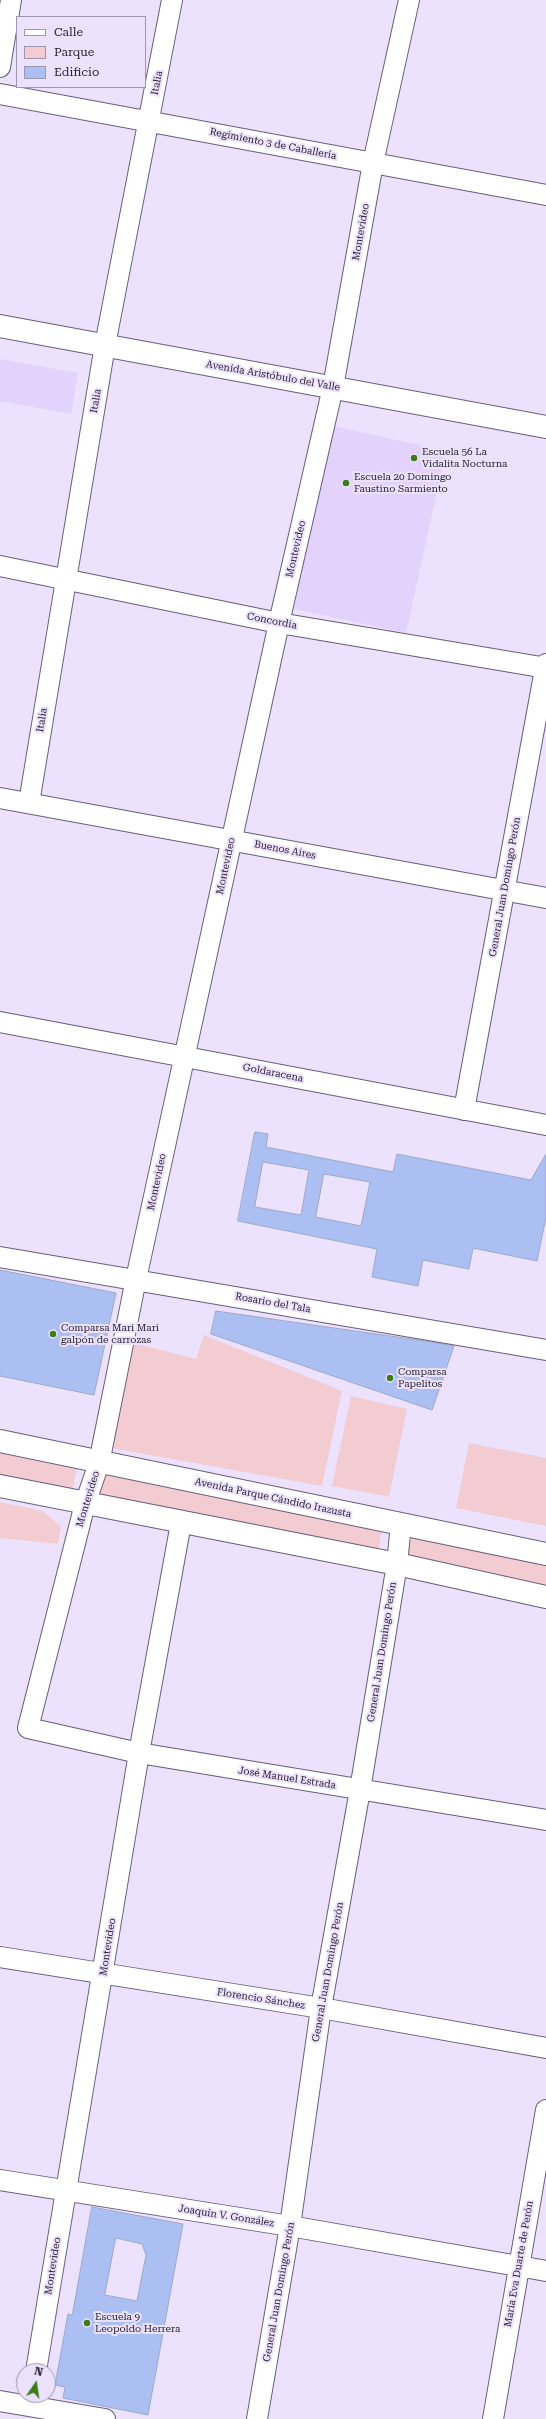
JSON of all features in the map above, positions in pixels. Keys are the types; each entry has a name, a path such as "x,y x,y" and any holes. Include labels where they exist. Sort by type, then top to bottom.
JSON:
{"main road":[{"name":"Avenida Aristóbulo del Valle","path":"0,326 546,426"},
{"name":"Avenida Parque Cándido Irazusta","path":"0,1441 546,1554"},
{"path":"0,1486 84,1504 397,1564 546,1597"}],"street":[{"path":"0,67 11,0"},
{"name":"Italia","path":"29,803 65,578 105,345 172,0"},
{"name":"Montevideo","path":"28,1728 84,1504 99,1462 136,1279 279,623 333,387 373,163 409,0"},
{"name":"Regimiento 3 de Caballería","path":"0,94 546,195"},
{"name":"Concordia","path":"0,566 65,578 279,623 546,667"},
{"name":"General Juan Domingo Perón","path":"464,1110 546,667"},
{"name":"Buenos Aires","path":"0,798 546,898"},
{"name":"Goldaracena","path":"0,1022 546,1125"},
{"name":"Rosario del Tala","path":"0,1257 546,1350"},
{"name":"Montevideo","path":"37,2363 140,1753 181,1523"},
{"name":"General Juan Domingo Perón","path":"257,2419 290,2226 321,2008 360,1790 397,1564 401,1524"},
{"name":"José Manuel Estrada","path":"28,1728 140,1753 546,1820"},
{"name":"Florencio Sánchez","path":"0,1957 321,2008 546,2048"},
{"name":"María Eva Duarte de Perón","path":"493,2419 546,2110"},
{"name":"Joaquín V. González","path":"0,2180 290,2226 546,2271"},
{"path":"0,2401 105,2419"}],"shaded area":[{"path":"0,359 78,373 71,414 0,401"},
{"path":"334,426 446,451 406,633 294,609"}],"green space":[{"path":"204,1335 342,1391 322,1486 111,1448 133,1343 196,1359"},
{"path":"351,1396 407,1409 389,1497 332,1486"},
{"path":"469,1443 546,1458 546,1526 456,1508"},
{"path":"0,1453 77,1469 71,1495 0,1481"},
{"path":"105,1475 382,1528 378,1555 99,1500"},
{"path":"0,1502 43,1511 61,1527 58,1544 0,1538"},
{"path":"412,1535 546,1564 546,1591 406,1559"}],"building":[{"path":"255,1132 268,1134 266,1147 393,1172 397,1154 531,1180 546,1154 546,1217 537,1261 473,1248 469,1269 423,1260 418,1286 372,1277 377,1249 238,1221","holes":["263,1162 309,1170 301,1215 255,1207","324,1174 370,1182 361,1226 316,1217"]},
{"name":"Comparsa Mari Mari galpón de carrozas","path":"0,1270 116,1293 94,1395 0,1376"},
{"name":"Comparsa Papelitos","path":"216,1311 454,1346 432,1410 211,1334"},
{"path":"92,2207 183,2224 148,2415 63,2398 65,2387 56,2385 56,2380 68,2314 72,2315","holes":["116,2238 142,2244 146,2255 137,2301 105,2295"]}],"place":[{"name":"Escuela 56 La Vidalita Nocturna","path":"414,458"},
{"name":"Escuela 20 Domingo Faustino Sarmiento","path":"346,483"},
{"name":"Comparsa Mari Mari galpón de carrozas","path":"53,1334"},
{"name":"Comparsa Papelitos","path":"390,1378"},
{"name":"Escuela 9 Leopoldo Herrera","path":"87,2323"}]}
